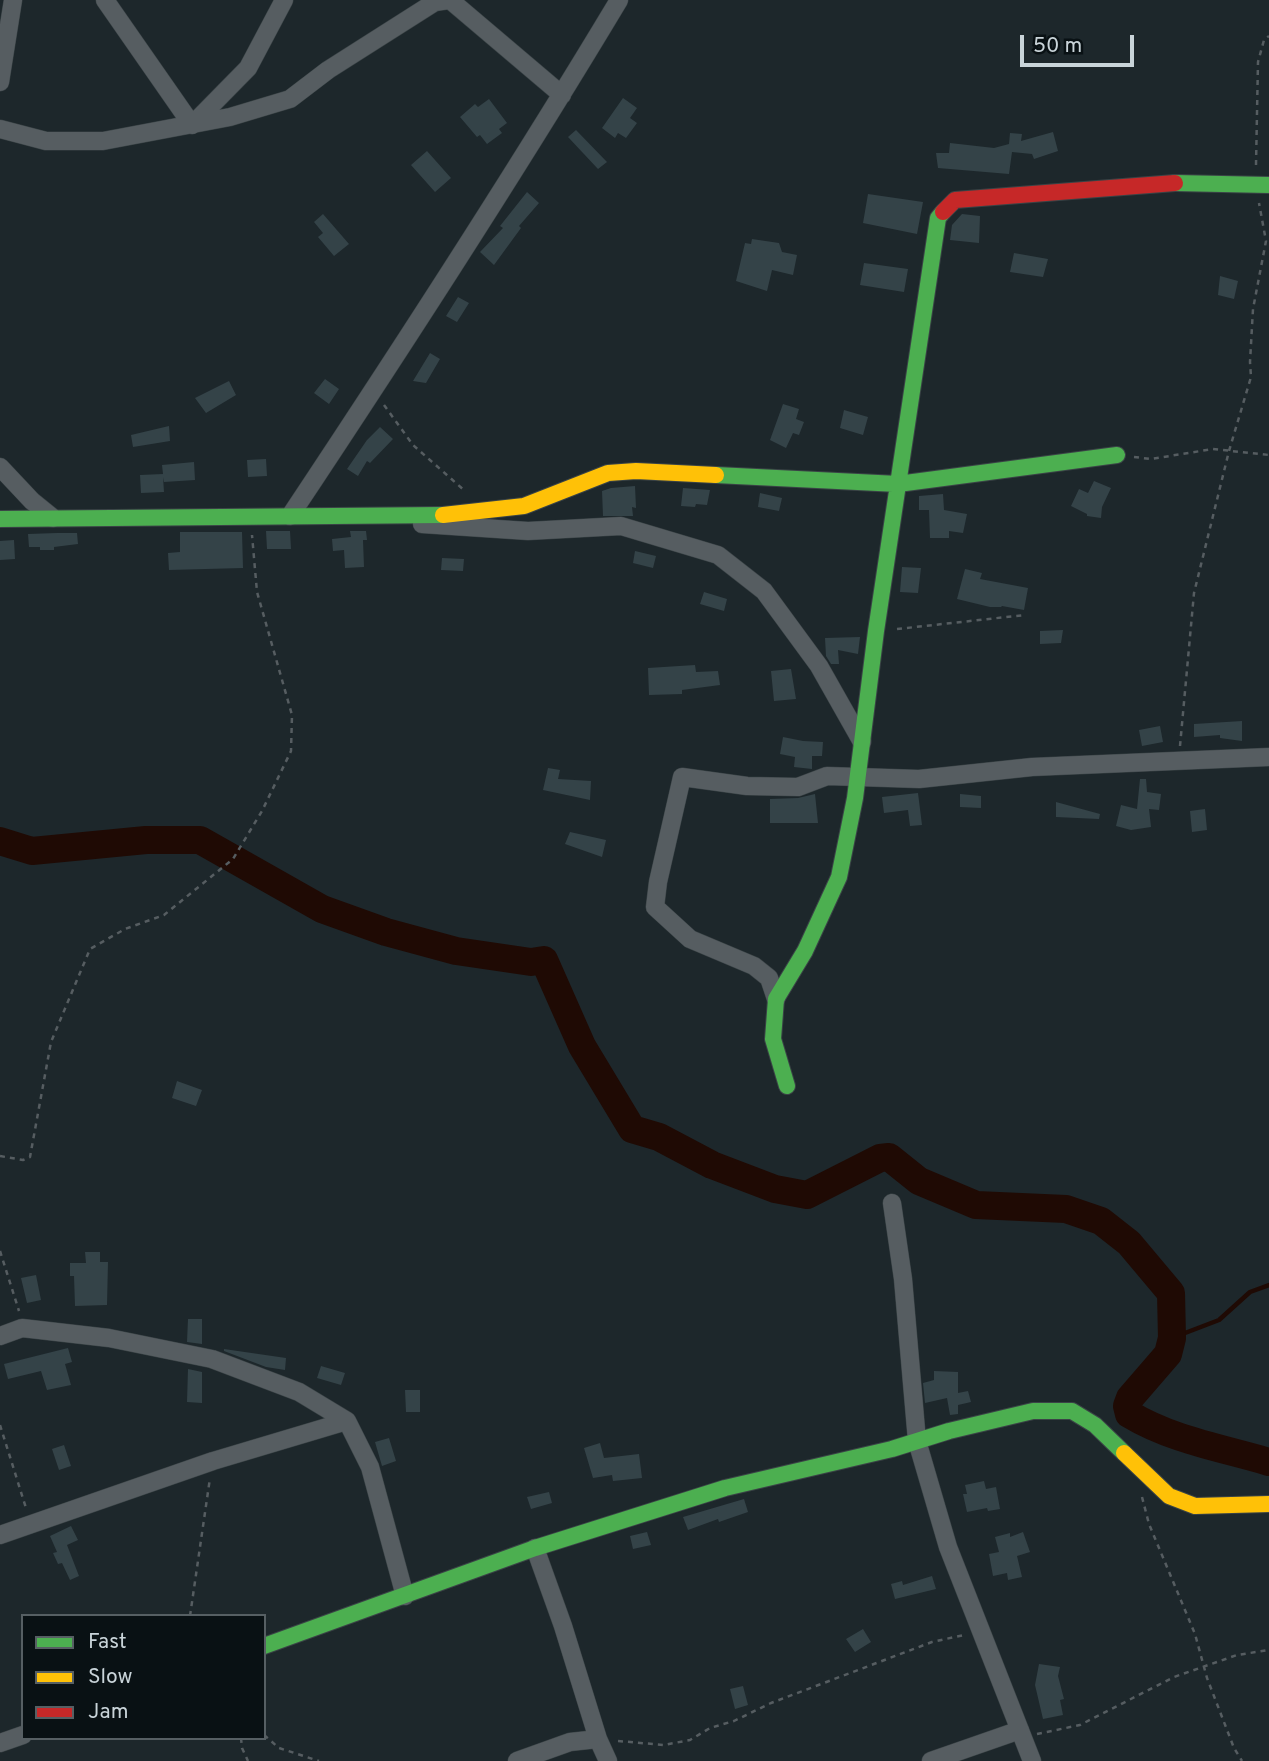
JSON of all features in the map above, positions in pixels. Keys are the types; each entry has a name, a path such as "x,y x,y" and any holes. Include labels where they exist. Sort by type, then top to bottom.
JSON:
{"street":[{"path":"0,82 12,0"},
{"path":"105,0 192,124"},
{"path":"192,124 248,68 284,0"},
{"path":"0,129 46,141 103,141 230,117 290,99 328,70 435,2 449,0 562,94"},
{"path":"290,516 373,391 619,0"},
{"path":"776,999 805,951 839,877 857,778 876,631 938,218 955,200 1169,183 1262,184"},
{"path":"2,517 440,515 524,506 608,473 636,471 898,484 1117,456"},
{"path":"0,467 53,518"},
{"path":"395,515 428,526 515,530 621,526 718,555 764,591 818,666 862,742"},
{"path":"787,1086 773,1039 776,999 769,978 754,966 690,939 655,907 658,881 682,777 747,786 798,787 827,776 919,779 1032,767 1269,757"},
{"path":"892,1203 903,1279 917,1441 948,1546 1032,1761"},
{"path":"0,1336 22,1328 109,1338 212,1359 299,1392 347,1421 370,1467 405,1596"},
{"path":"266,1645 535,1548 724,1488 1033,1411 1072,1411 1095,1425 1169,1496 1195,1506 1269,1504"},
{"path":"0,1535 212,1461 347,1421"},
{"path":"535,1548 563,1626 598,1739 608,1761"},
{"path":"930,1761 1021,1734"},
{"path":"0,1743 21,1736"},
{"path":"517,1761 570,1742 598,1739"}],"path":[{"path":"1179,760 1194,593 1228,451 1251,377 1253,309 1266,241 1258,62 1264,40 1269,36"},
{"path":"373,391 413,445 463,490 474,495"},
{"path":"1117,456 1151,459 1213,449 1269,455"},
{"path":"0,1156 23,1160 30,1157 51,1042 90,949 125,929 164,915 233,859 262,811 291,751 292,715 257,592 250,516"},
{"path":"876,631 1026,615"},
{"path":"0,1251 18,1306 22,1328"},
{"path":"0,1425 31,1524"},
{"path":"190,1614 212,1461"},
{"path":"1139,1486 1149,1524 1195,1634 1234,1748 1242,1761"},
{"path":"598,1739 664,1745 690,1740 710,1728 734,1721 771,1703 932,1642 981,1631"},
{"path":"1021,1734 1080,1725 1174,1678 1237,1655 1269,1650"},
{"path":"266,1737 279,1748 319,1761"},
{"path":"241,1740 248,1761"}],"building":[{"path":"623,98 637,108 630,118 637,123 626,138 618,133 615,138 602,128"},
{"path":"489,99 507,123 499,129 502,133 487,144 480,135 477,137 460,117 475,104 478,107"},
{"path":"576,130 607,162 598,169 568,137"},
{"path":"1053,132 1058,151 1034,159 1032,154 1012,152 1009,174 938,168 936,153 949,153 950,143 994,148 1009,144 1010,133 1022,134 1021,141"},
{"path":"427,151 451,178 435,192 411,165"},
{"path":"527,192 539,203 519,226 521,228 494,265 480,252 503,228 500,226"},
{"path":"868,194 923,202 917,234 863,223"},
{"path":"323,214 349,244 334,256 318,237 323,233 314,222"},
{"path":"962,214 980,216 979,243 950,240 952,225"},
{"path":"752,239 779,243 782,252 797,255 793,275 772,270 767,291 736,281 745,243 751,244"},
{"path":"1014,253 1048,259 1043,277 1010,272"},
{"path":"864,263 908,269 904,292 860,285"},
{"path":"1220,276 1238,281 1234,299 1218,295"},
{"path":"458,297 469,303 457,322 446,316"},
{"path":"430,353 440,359 426,383 413,381"},
{"path":"325,379 339,389 329,404 314,393"},
{"path":"229,381 236,395 206,413 195,398"},
{"path":"783,404 799,409 796,419 804,422 799,435 793,433 786,448 770,440"},
{"path":"844,410 868,417 863,435 840,428"},
{"path":"169,426 170,441 133,447 131,435"},
{"path":"380,427 393,439 370,463 367,461 358,476 347,469 367,440"},
{"path":"266,459 267,476 248,477 247,460"},
{"path":"194,462 195,480 164,482 163,477 164,492 141,493 140,475 163,474 162,465"},
{"path":"1094,481 1111,488 1102,507 1101,518 1087,516 1071,506 1079,489 1088,493"},
{"path":"635,486 636,508 632,507 633,516 603,516 602,491"},
{"path":"683,488 710,490 707,505 681,506"},
{"path":"760,493 782,498 779,511 758,507"},
{"path":"943,494 944,510 967,514 963,533 949,531 949,538 930,538 929,510 919,510 919,496"},
{"path":"266,531 290,531 291,549 267,549"},
{"path":"350,531 366,531 367,540 363,540 364,567 345,568 344,550 333,551 332,539 351,537"},
{"path":"180,532 242,532 243,568 169,570 168,553 180,552"},
{"path":"77,533 78,544 54,547 54,550 29,547 28,534"},
{"path":"14,540 15,559 0,560 0,541"},
{"path":"635,551 656,556 653,568 633,563"},
{"path":"442,558 464,559 463,571 441,570"},
{"path":"902,567 921,568 918,593 900,592"},
{"path":"965,569 982,573 980,579 1028,588 1024,610 990,607 957,599"},
{"path":"704,592 727,599 724,611 700,604"},
{"path":"1063,630 1061,643 1040,644 1040,631"},
{"path":"860,637 858,654 838,650 839,664 831,664 826,656 825,638"},
{"path":"695,665 696,672 718,671 720,685 682,690 682,694 649,695 648,668"},
{"path":"791,669 796,699 774,701 771,671"},
{"path":"1242,721 1242,741 1220,738 1220,735 1194,737 1194,724"},
{"path":"1160,726 1163,742 1142,746 1139,730"},
{"path":"783,737 823,742 822,756 812,756 812,769 794,767 795,757 780,754"},
{"path":"548,768 560,770 558,779 591,781 590,800 543,790"},
{"path":"1140,779 1146,779 1147,792 1161,794 1159,810 1149,809 1151,827 1131,830 1116,826 1121,805 1137,809"},
{"path":"918,793 922,825 910,826 908,810 884,813 882,797"},
{"path":"815,794 818,823 770,823 770,799"},
{"path":"960,794 981,796 981,808 960,807"},
{"path":"1056,802 1100,814 1099,819 1056,817"},
{"path":"1205,809 1207,830 1192,832 1190,811"},
{"path":"570,832 606,840 602,857 565,844"},
{"path":"177,1081 202,1090 196,1106 172,1098"},
{"path":"85,1252 100,1252 100,1262 108,1262 107,1305 75,1306 74,1276 70,1276 70,1263 86,1263"},
{"path":"36,1275 41,1300 27,1303 21,1278"},
{"path":"188,1319 202,1319 202,1344 187,1342"},
{"path":"68,1348 72,1362 65,1364 71,1385 47,1390 41,1371 8,1379 4,1364"},
{"path":"224,1349 286,1358 285,1370 266,1367"},
{"path":"321,1366 345,1373 341,1385 317,1378"},
{"path":"188,1369 202,1372 202,1403 187,1402"},
{"path":"934,1371 958,1372 958,1393 968,1391 971,1402 958,1405 958,1414 950,1415 947,1398 925,1403 923,1383 934,1380"},
{"path":"405,1390 420,1390 420,1412 406,1412"},
{"path":"389,1438 396,1461 382,1466 375,1442"},
{"path":"600,1443 604,1458 639,1454 642,1478 613,1481 612,1475 593,1478 584,1448"},
{"path":"64,1445 71,1466 59,1470 52,1449"},
{"path":"984,1481 986,1489 996,1487 1000,1509 988,1511 987,1508 967,1512 963,1494 967,1494 965,1485"},
{"path":"549,1492 552,1503 531,1509 527,1497"},
{"path":"744,1499 748,1512 688,1530 683,1517"},
{"path":"71,1526 78,1540 67,1545 79,1576 70,1580 62,1563 58,1564 53,1553 57,1552 50,1536"},
{"path":"647,1532 651,1545 633,1549 630,1536"},
{"path":"1023,1532 1030,1552 1017,1556 1022,1577 1008,1580 1007,1573 993,1576 989,1554 999,1552 995,1537 1010,1533 1010,1537"},
{"path":"932,1576 936,1589 895,1599 891,1584 902,1581 903,1585"},
{"path":"863,1629 871,1642 855,1652 846,1639"},
{"path":"1039,1664 1060,1667 1058,1676 1064,1699 1060,1700 1063,1715 1043,1719 1035,1685"},
{"path":"743,1686 748,1705 735,1709 730,1689"}],"waterway":[{"path":"0,841 32,851 146,840 200,840 322,909 386,932 456,951 531,962 544,960 582,1046 632,1129 659,1137 712,1165 775,1189 807,1195 880,1158 889,1157 919,1181 976,1205 1066,1209 1101,1221 1129,1243 1171,1293 1172,1338 1168,1354 1130,1398 1127,1406 1129,1414 1180,1437 1269,1462"},
{"path":"1172,1338 1219,1320 1250,1292 1269,1285"}],"traffic: fast":[{"path":"1175,183 1269,185"},
{"path":"787,1086 773,1039 776,999 805,951 839,877 855,798 876,631 938,218 943,212"},
{"path":"716,475 898,484 1117,455"},
{"path":"0,519 443,515"},
{"path":"266,1645 535,1548 725,1488 892,1449 949,1431 1033,1411 1072,1411 1095,1425 1124,1453"}],"traffic: slow":[{"path":"443,515 524,506 608,473 636,471 716,475"},
{"path":"1124,1453 1169,1496 1195,1506 1269,1504"}],"traffic: jam":[{"path":"943,212 955,200 1175,183"}]}
